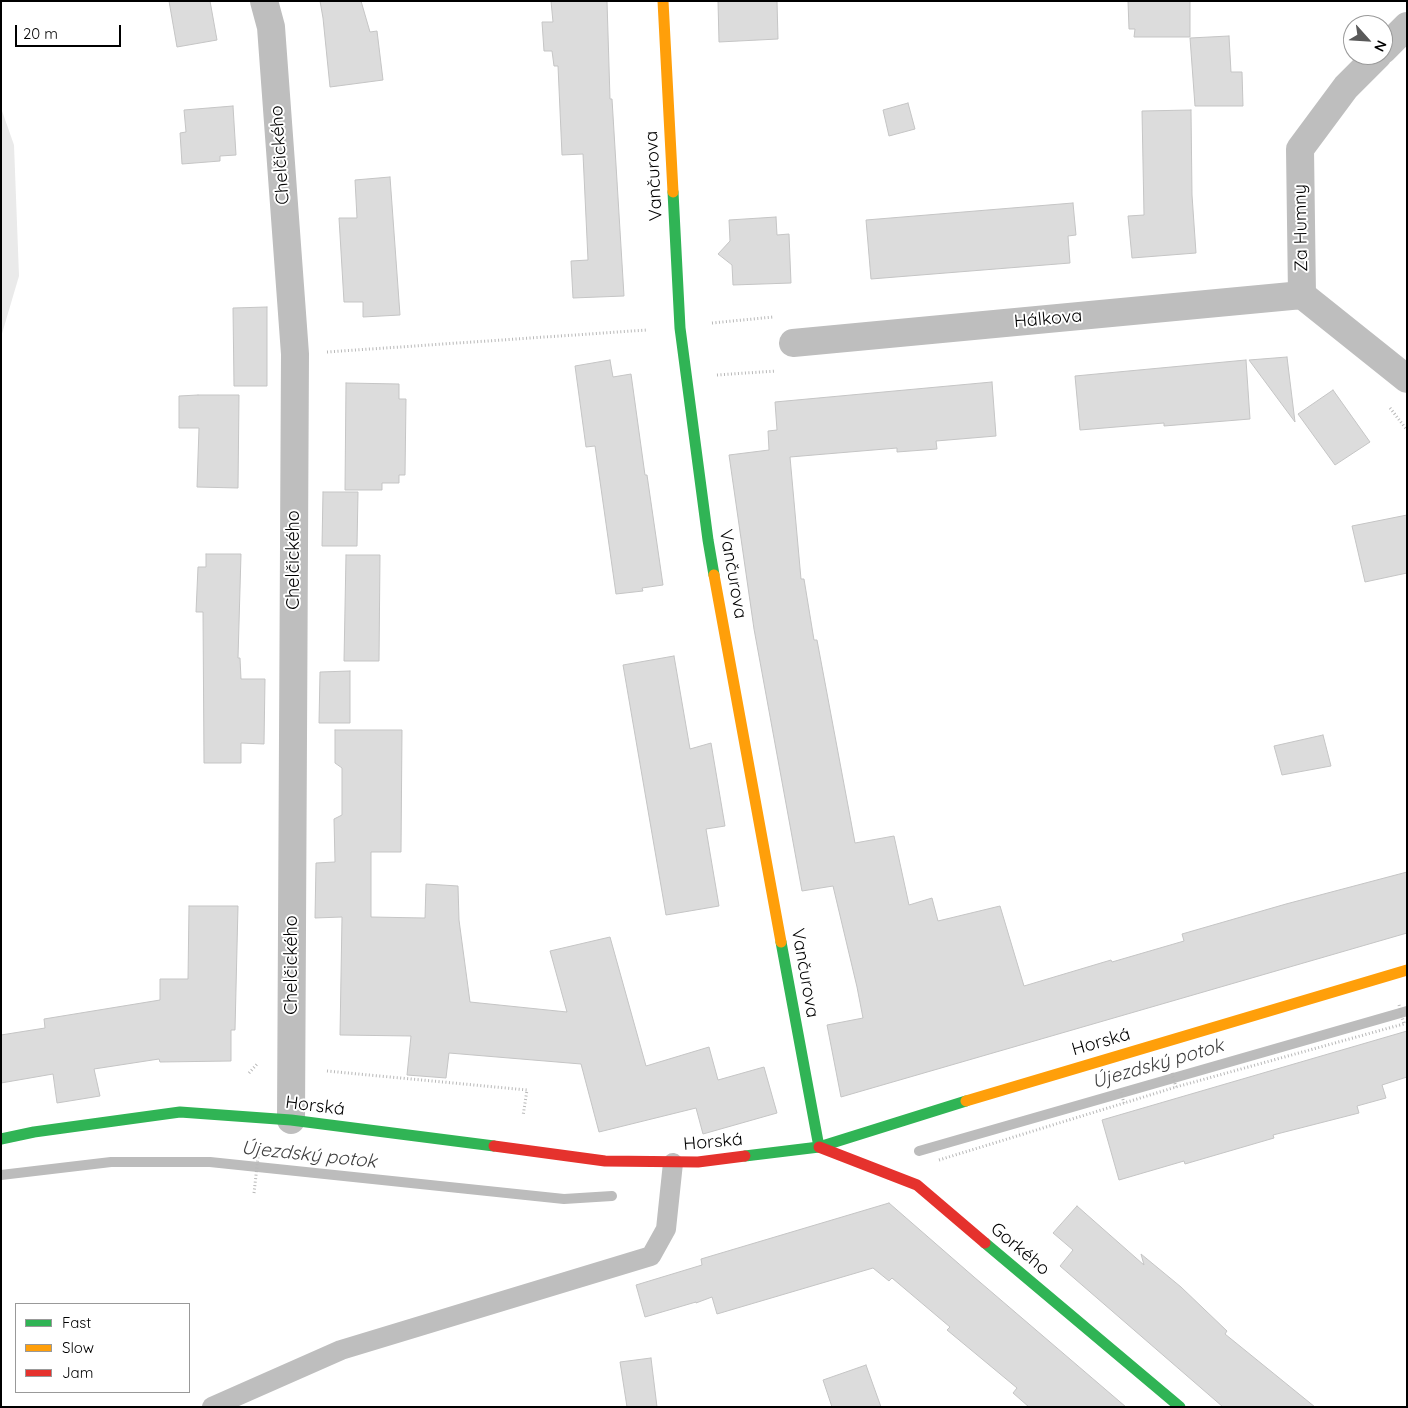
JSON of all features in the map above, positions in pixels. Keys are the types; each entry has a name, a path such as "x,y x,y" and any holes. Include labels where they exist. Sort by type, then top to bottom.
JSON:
{"street":[{"name":"Chelčického","path":"264,1 271,27 295,354 291,1120"},
{"name":"Vančurova","path":"662,1 680,328 708,540 819,1147"},
{"path":"1393,40 1407,26"},
{"name":"Za Humny","path":"1368,65 1346,87 1300,149 1302,295 1407,379"},
{"name":"Hálkova","path":"794,342 1302,295"},
{"name":"Horská","path":"1,1139 34,1132 180,1112 291,1120 605,1161 698,1162 819,1147 924,1113 1407,970"},
{"name":"Gorkého","path":"819,1147 917,1185 1180,1407"}],"lane":[{"path":"212,1407 341,1350 651,1256 666,1229 673,1163"}],"path":[{"path":"704,324 781,316"},
{"path":"323,352 656,330"},
{"path":"712,376 780,371"},
{"path":"931,1162 1176,1087 1407,1023"},
{"path":"327,1072 527,1090 522,1116"},
{"path":"254,1193 260,1144"}],"shaded area":[{"path":"1,108 14,145 19,276 1,337"}],"building":[{"path":"169,1 210,1 217,40 177,47"},
{"path":"320,1 361,1 370,32 377,31 383,80 330,87"},
{"path":"551,1 607,1 610,99 612,99 624,296 573,298 571,261 588,260 583,154 562,155 558,66 554,66 552,51 544,51 542,22 553,22"},
{"path":"718,1 777,1 778,39 719,42"},
{"path":"1128,1 1190,1 1190,37 1134,37 1135,29 1129,29"},
{"path":"1229,36 1231,72 1242,72 1243,106 1195,106 1190,38"},
{"path":"908,103 915,129 889,136 883,110"},
{"path":"233,106 236,155 220,156 220,161 182,164 180,133 186,132 184,110"},
{"path":"1191,110 1192,195 1196,253 1132,258 1128,216 1144,215 1142,111"},
{"path":"390,177 400,315 363,317 363,302 344,302 339,218 357,218 355,180"},
{"path":"1073,203 1076,235 1068,236 1070,263 871,279 866,220"},
{"path":"776,217 777,235 789,234 791,283 733,285 732,265 718,254 730,241 729,220"},
{"path":"267,307 267,386 234,386 233,308"},
{"path":"1287,357 1295,422 1249,360"},
{"path":"610,360 613,377 631,374 663,585 642,588 643,591 616,594 595,446 586,447 575,366"},
{"path":"1246,360 1250,419 1164,426 1164,423 1080,430 1075,376"},
{"path":"992,382 996,436 936,441 937,449 897,452 897,448 790,457 801,579 804,579 814,640 817,640 855,843 894,836 909,905 932,898 938,921 1000,906 1024,986 1184,941 1182,934 1407,872 1407,933 841,1097 827,1025 863,1018 833,886 802,891 754,629 729,455 769,450 768,431 777,430 775,402"},
{"path":"346,383 399,384 399,399 406,399 405,475 399,475 399,483 382,483 382,490 345,490"},
{"path":"1333,390 1370,442 1335,465 1298,414"},
{"path":"239,395 238,488 197,487 199,428 179,428 179,396"},
{"path":"323,492 358,492 357,546 322,546"},
{"path":"1407,515 1407,573 1365,582 1352,526"},
{"path":"206,554 241,554 238,658 240,658 241,679 265,679 264,744 241,743 241,763 204,763 203,612 196,612 198,567 206,567"},
{"path":"346,555 380,555 379,661 344,661"},
{"path":"674,656 690,749 711,743 725,826 706,829 719,906 666,915 623,665"},
{"path":"350,671 350,723 319,723 320,672"},
{"path":"335,730 402,730 401,852 371,852 371,917 425,918 426,884 458,886 459,920 470,1002 567,1012 550,951 610,937 646,1066 709,1047 718,1080 764,1067 777,1113 703,1134 696,1108 599,1132 581,1064 449,1053 446,1078 407,1075 411,1036 340,1035 342,917 315,918 316,863 335,862 334,819 342,815 342,768 335,763"},
{"path":"1323,735 1331,766 1282,775 1274,746"},
{"path":"189,906 238,906 235,1030 231,1030 231,1061 160,1062 159,1059 94,1069 100,1096 57,1103 53,1074 1,1083 1,1035 45,1028 44,1019 160,1000 160,979 188,979"},
{"path":"1407,1031 1407,1077 1382,1085 1386,1098 1357,1106 1359,1113 1273,1135 1274,1138 1185,1164 1184,1161 1119,1180 1102,1120"},
{"path":"889,1203 1126,1407 1029,1407 1013,1393 1017,1388 947,1330 950,1327 892,1278 889,1281 873,1268 717,1314 712,1297 645,1317 636,1285 702,1265 701,1259"},
{"path":"1077,1206 1144,1265 1141,1254 1181,1287 1227,1331 1225,1334 1315,1407 1223,1407 1060,1266 1073,1250 1053,1233"},
{"path":"651,1358 657,1407 627,1407 620,1362"},
{"path":"866,1365 881,1407 832,1407 823,1380"}],"waterway":[{"name":"Újezdský potok","path":"919,1151 1407,1011"},
{"name":"Újezdský potok","path":"1,1175 111,1162 210,1162 564,1199 612,1196"}],"traffic: fast":[{"path":"673,192 680,328 714,575"},
{"path":"781,942 819,1147"},
{"path":"745,1156 819,1147 966,1101"},
{"path":"1,1139 34,1132 180,1112 291,1120 494,1146"},
{"path":"985,1243 1180,1407"}],"traffic: slow":[{"path":"663,1 673,192"},
{"path":"714,575 781,942"},
{"path":"966,1101 1407,970"}],"traffic: jam":[{"path":"494,1146 605,1161 698,1162 745,1156"},
{"path":"819,1147 917,1185 985,1243"}]}
